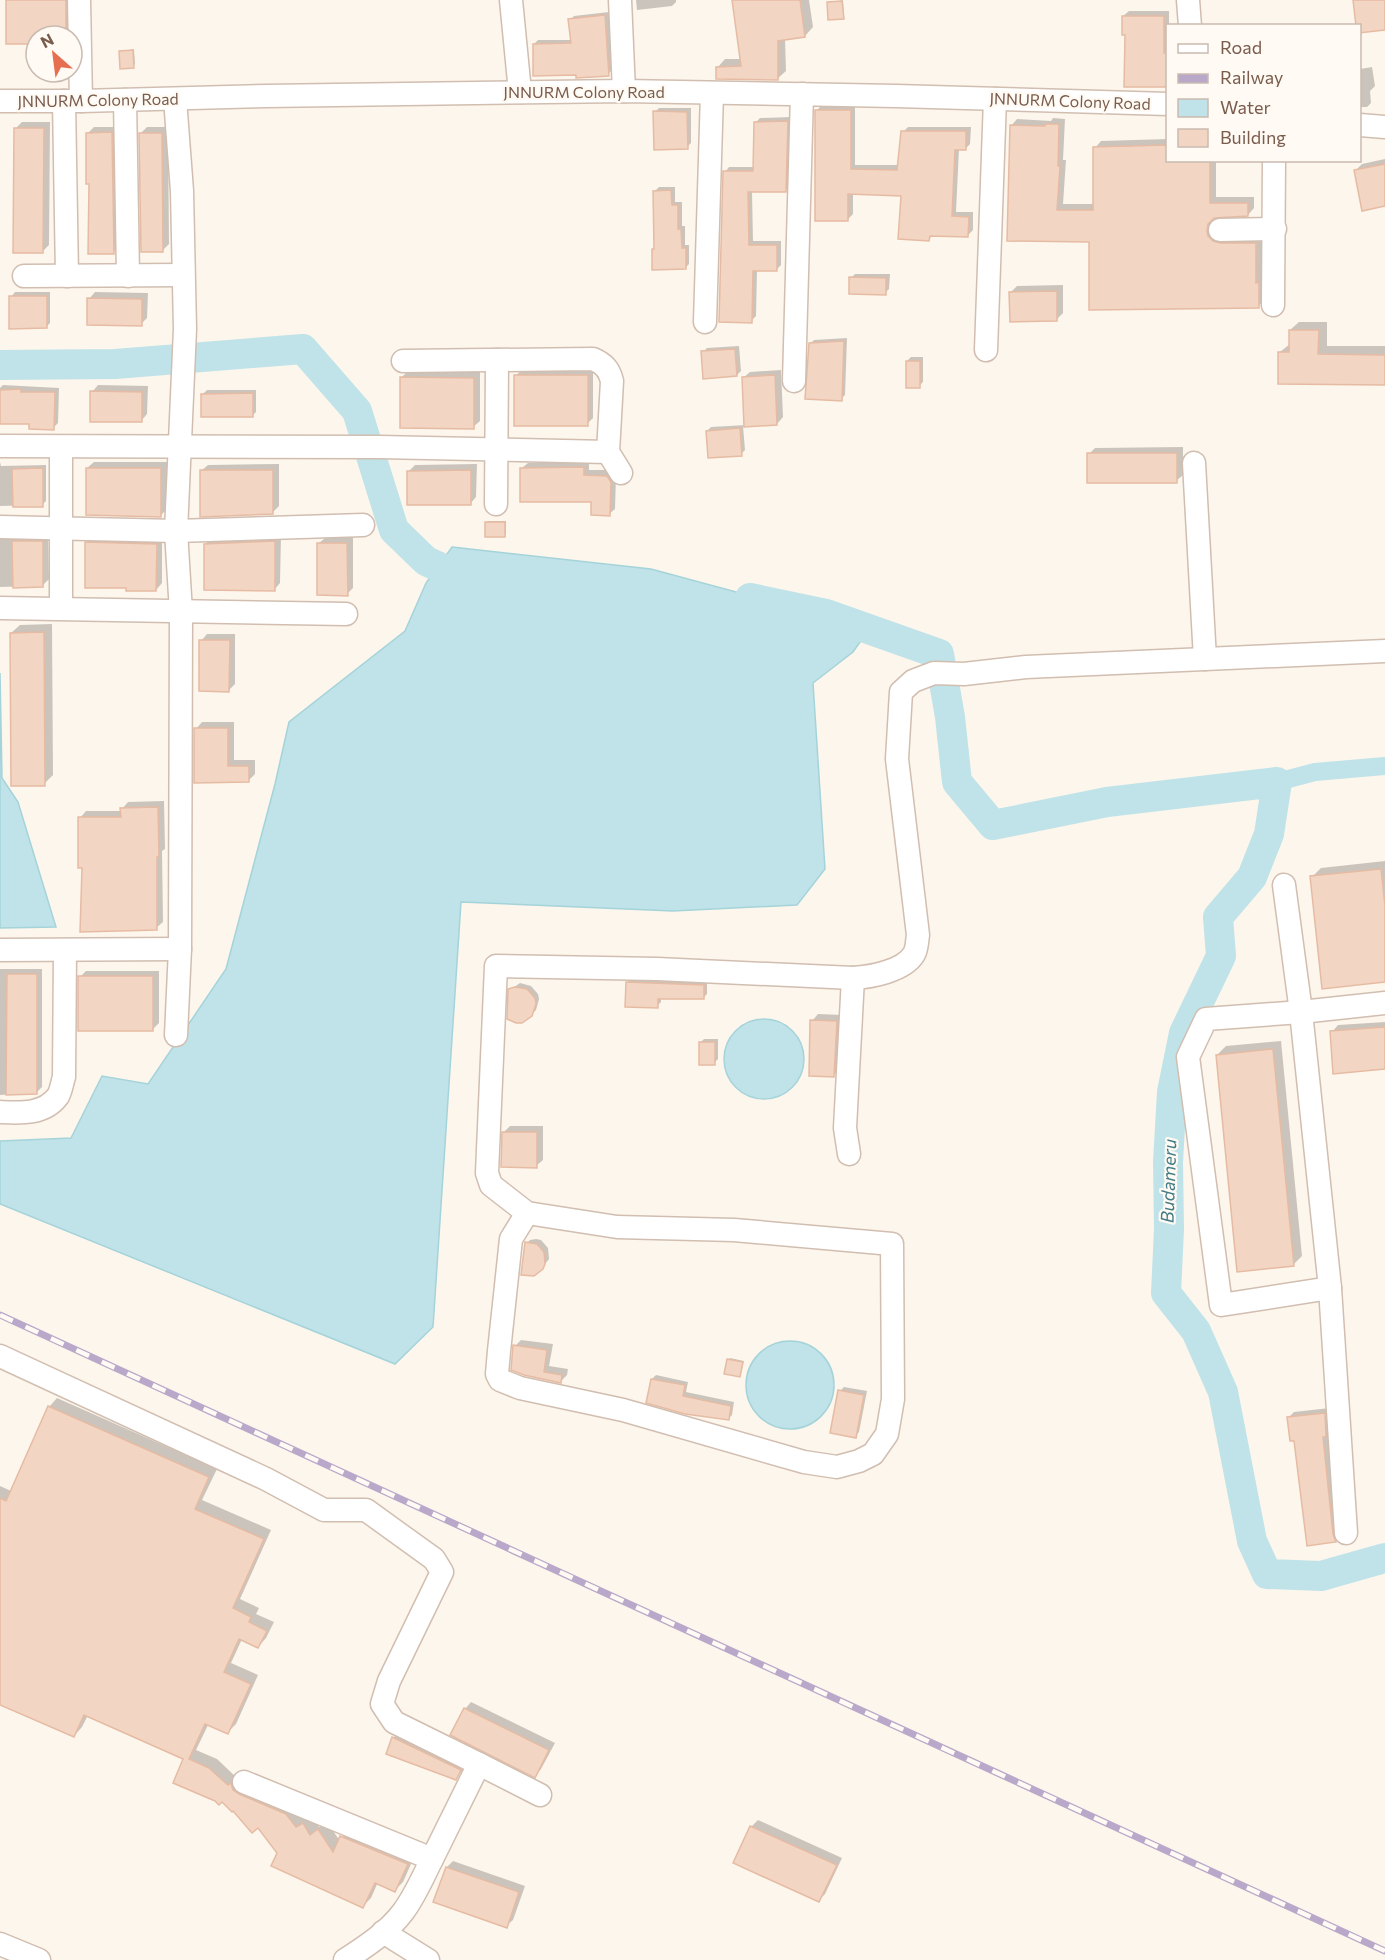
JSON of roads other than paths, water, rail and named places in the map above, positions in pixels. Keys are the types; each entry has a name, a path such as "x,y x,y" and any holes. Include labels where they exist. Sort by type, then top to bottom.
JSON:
{"street":[{"path":"67,276 72,101 79,0"},
{"path":"511,0 520,92"},
{"path":"620,0 624,91"},
{"path":"1188,0 1190,24"},
{"name":"JNNURM Colony Road","path":"0,101 624,91 1166,104"},
{"path":"705,322 712,93"},
{"path":"794,381 802,94"},
{"path":"175,99 182,191 184,329 176,531 181,612 180,950 176,1035"},
{"path":"986,350 995,99"},
{"path":"124,100 128,276"},
{"path":"1361,125 1385,127"},
{"path":"1273,305 1274,162"},
{"path":"1220,230 1275,229"},
{"path":"24,276 183,275"},
{"path":"403,361 592,359 602,363 609,370 612,381 608,452 621,472"},
{"path":"496,504 497,360"},
{"path":"0,446 380,447 608,452"},
{"path":"61,447 61,608"},
{"path":"1194,463 1205,659"},
{"path":"0,527 176,531 363,525"},
{"path":"0,608 346,614"},
{"path":"527,1213 511,1239 497,1374 500,1380 520,1388 623,1410 804,1462 837,1467 859,1461 873,1454 887,1434 893,1399 892,1244 734,1230 618,1227 527,1213 490,1185 487,1173 496,966 657,969 853,978 884,973 906,963 915,954 918,935 897,759 901,692 913,681 934,673 964,674 1026,668 1385,651"},
{"path":"1284,885 1301,1012 1330,1288 1346,1533"},
{"path":"0,950 180,950"},
{"path":"0,1112 30,1113 46,1107 58,1095 64,1077 65,950"},
{"path":"849,1154 845,1128 853,978"},
{"path":"1330,1288 1221,1305 1188,1057 1206,1019 1385,1003"},
{"path":"0,1356 266,1479 324,1510 366,1510 434,1559 442,1572 389,1681 382,1704 394,1722 540,1795"},
{"path":"345,1960 374,1941 402,1914 418,1888 479,1764"},
{"path":"243,1782 432,1859"},
{"path":"383,1932 428,1960"},
{"path":"0,1944 39,1960"}],"water":[{"path":"452,547 651,569 870,628 853,652 813,683 825,869 797,905 673,911 461,902 433,1327 395,1364 0,1204 0,1141 71,1138 102,1076 148,1084 226,969 289,722 405,631 426,583"},
{"path":"0,673 2,778 18,802 56,927 0,928"},
{"path":"764,1019 779,1022 792,1031 801,1044 804,1059 801,1074 792,1087 779,1096 764,1099 749,1096 736,1087 727,1074 724,1059 727,1044 736,1031 749,1022"},
{"path":"790,1341 815,1348 827,1360 834,1385 827,1410 815,1422 790,1429 765,1422 753,1410 746,1385 753,1360 765,1348"}],"waterway":[{"path":"0,365 115,364 303,349 357,411 394,530 426,561 448,571 478,568"},
{"name":"Budameru","path":"750,598 826,614 939,654 950,717 957,782 993,825 1107,802 1277,782 1269,834 1252,877 1218,917 1221,956 1184,1033 1172,1092 1168,1162 1169,1229 1166,1293 1196,1331 1223,1392 1252,1541 1267,1574 1321,1576 1385,1558"},
{"name":"Budameru","path":"1277,782 1315,772 1385,766"}],"railway":[{"path":"0,1315 1385,1951"}]}
